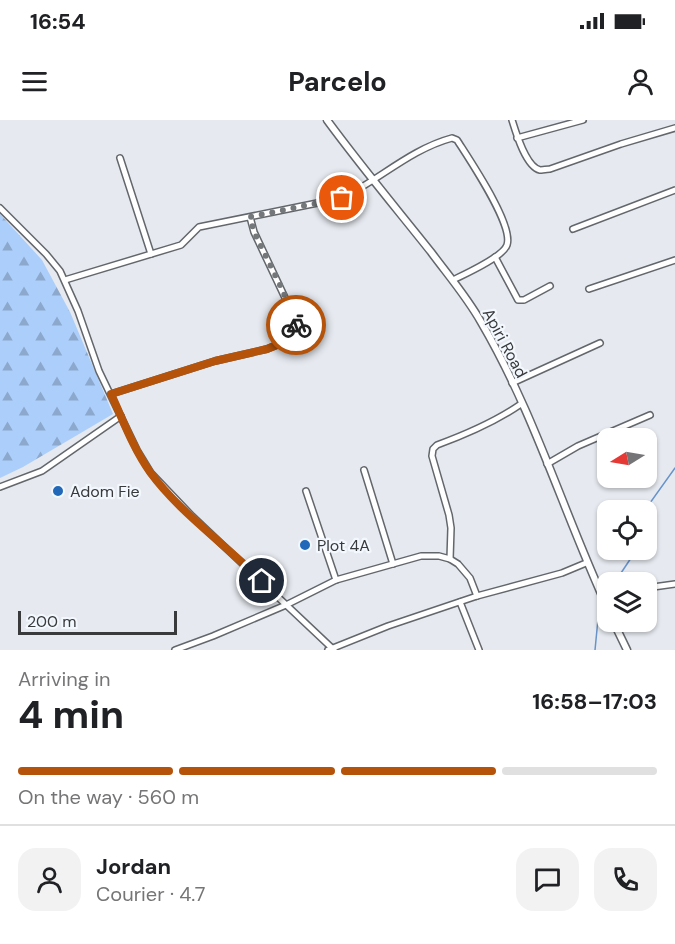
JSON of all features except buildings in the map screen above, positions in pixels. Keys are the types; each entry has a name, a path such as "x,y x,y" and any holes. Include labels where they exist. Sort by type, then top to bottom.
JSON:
{"street":[{"name":"Apiri Road","path":"327,120 453,280 480,321 512,383 597,587"},
{"path":"512,120 517,138 532,166 541,170 675,128"},
{"path":"517,138 583,120"},
{"path":"65,280 181,245 199,227 342,198 406,158 452,138 457,140 503,216 508,237 507,245 495,257 453,280"},
{"path":"120,158 151,254"},
{"path":"573,229 675,190"},
{"path":"0,208 46,254 65,280 99,371 137,450 151,473 192,516 331,649 388,626 477,596 562,573 586,564"},
{"path":"111,394 215,361 267,349 289,340 297,330 296,321 254,232 250,217"},
{"path":"495,257 518,300 524,300 550,286"},
{"path":"588,289 675,260"},
{"path":"512,383 600,343"},
{"path":"450,559 452,528 450,515 432,456 433,449 437,445 502,417 521,404"},
{"path":"547,465 578,446 650,415"},
{"path":"0,487 42,471 121,416"},
{"path":"364,470 393,564"},
{"path":"306,490 336,580"},
{"path":"175,650 286,605 336,580 421,556 450,559 458,564 470,578 477,596"},
{"path":"657,586 675,584"},
{"path":"460,602 479,650"},
{"path":"618,632 627,650"}],"green space":[{"path":"0,214 42,260 70,312 113,414 0,478"}],"waterway":[{"path":"652,500 675,468"},
{"path":"622,572 630,560"},
{"path":"595,650 597,629"}],"way so far":[{"path":"296,325 282,289 254,232 250,217 342,198"}],"place":[{"name":"Adom Fie","path":"58,491"},
{"name":"Plot 4A","path":"305,545"}],"route":[{"path":"262,581 192,516 151,473 137,450 111,394 215,361 267,349 289,340 297,330 296,325"}]}
